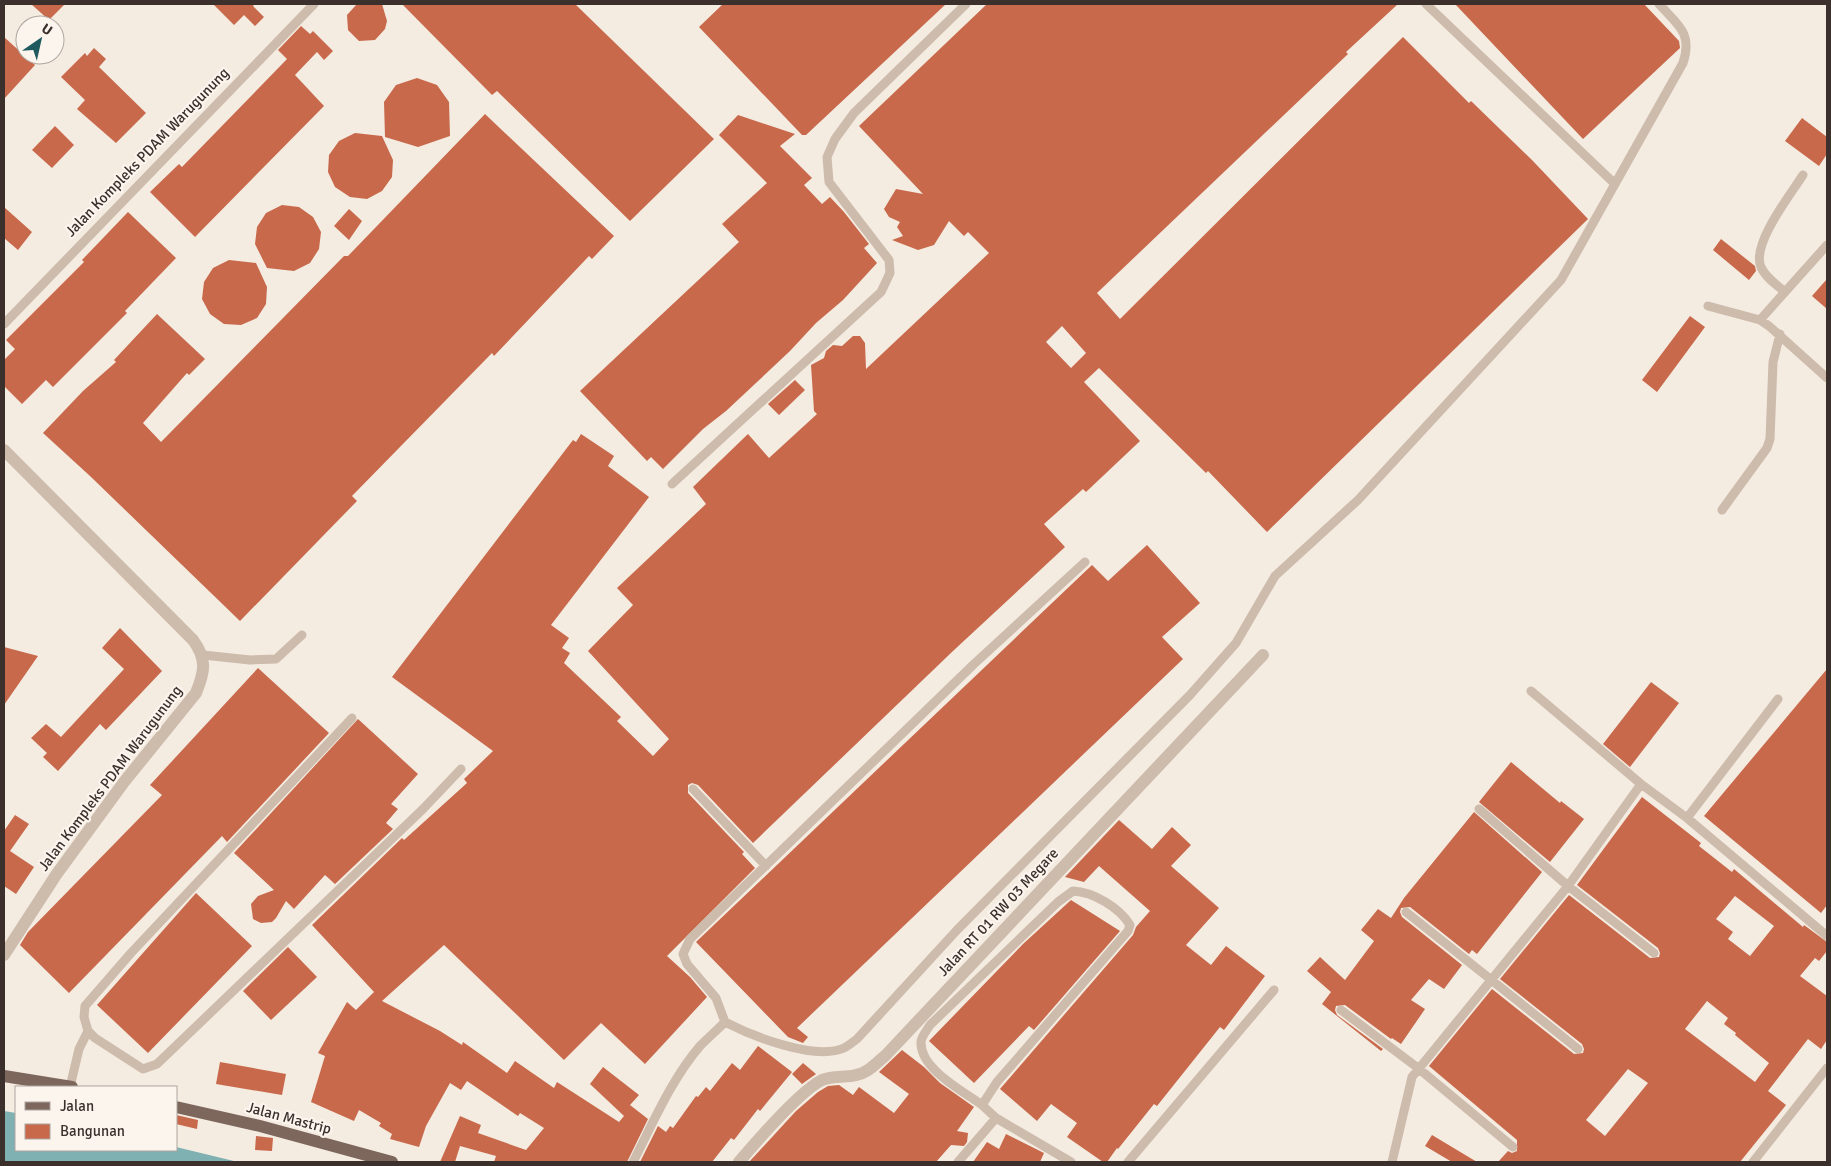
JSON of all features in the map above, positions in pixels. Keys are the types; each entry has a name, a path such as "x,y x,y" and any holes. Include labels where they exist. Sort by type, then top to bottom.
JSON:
{"main road":[{"path":"4,1076 65,1086"},
{"name":"Jalan Mastrip","path":"178,1108 260,1126 392,1162"}],"street":[{"path":"4,450 192,640 204,655"},
{"name":"Jalan Kompleks PDAM Warugunung","path":"4,955 56,874 118,790 196,693 202,678 204,655"},
{"name":"Jalan RT 01 RW 03 Megare","path":"739,1162 803,1094 822,1080 856,1075 867,1071 885,1056 1263,655"}],"lane":[{"name":"Jalan Kompleks PDAM Warugunung","path":"4,324 314,4"},
{"path":"672,484 880,292 890,273 889,260 829,182 827,157 835,139 854,113 966,4"},
{"path":"1426,4 1615,184"},
{"path":"1085,562 974,664 685,947 683,954 687,964 716,998 725,1022 747,1033 770,1041 817,1051 843,1048 857,1039 958,930 1190,695 1236,643 1275,576 1358,500 1561,280 1683,63 1688,49 1687,36 1659,4"},
{"path":"1785,292 1767,276 1761,268 1758,257 1766,234 1802,175"},
{"path":"1760,320 1827,245"},
{"path":"1708,306 1760,320 1780,334 1827,378"},
{"path":"1722,510 1767,448 1770,439 1773,362 1780,334"},
{"path":"204,655 250,660 276,658 302,635"},
{"path":"1531,691 1641,784 1687,818 1827,936"},
{"path":"1687,818 1778,699"},
{"path":"352,718 131,953 85,1006 84,1017 88,1031 94,1038 143,1069 157,1064 423,809 461,769"},
{"path":"1392,1162 1408,1090 1418,1068 1568,886 1641,784"},
{"path":"693,789 766,866"},
{"path":"1478,809 1568,886 1654,953"},
{"path":"982,1105 997,1082 1128,931 1130,924 1126,918 1096,896 1073,890 1058,902 930,1025 921,1040 923,1057 947,1081 982,1105 996,1118 1071,1162"},
{"path":"1406,912 1578,1048"},
{"path":"1128,1162 1274,990"},
{"path":"1341,1010 1418,1068 1513,1147"},
{"path":"633,1162 664,1100 685,1067 700,1046 725,1022"},
{"path":"71,1086 79,1050 88,1031"},
{"path":"1753,1162 1827,1068"},
{"path":"958,1162 996,1118"}],"water":[{"path":"4,1111 15,1113 15,1151 178,1151 178,1147 238,1162 4,1162"}],"building":[{"path":"31,4 65,4 54,15 43,15"},
{"path":"213,4 255,4 253,6 264,17 255,26 244,15 234,25"},
{"path":"357,4 382,4 387,21 385,29 375,40 359,41 348,30 347,15"},
{"path":"402,4 575,4 714,139 630,221 497,91 492,95"},
{"path":"723,4 946,4 806,135 802,135 699,27"},
{"path":"987,4 1398,4 1097,293 1120,319 1403,37 1469,103 1471,101 1532,160 1588,219 1267,532 1208,471 1206,473 1099,368 1084,382 1140,441 1086,492 1083,489 1044,524 1065,547 953,651 753,843 698,785 692,783 688,785 688,793 744,852 742,854 755,868 667,956 690,977 707,997 645,1064 601,1023 564,1060 444,945 382,1001 440,1031 462,1045 463,1042 507,1073 515,1061 554,1088 557,1082 619,1122 624,1116 590,1084 603,1067 639,1095 630,1105 648,1119 627,1162 494,1162 496,1156 460,1146 455,1162 440,1162 460,1116 481,1125 478,1133 526,1150 544,1128 520,1113 518,1116 467,1081 461,1090 450,1083 426,1126 419,1147 390,1139 392,1134 379,1126 381,1123 359,1110 354,1121 311,1102 325,1056 318,1053 347,1002 356,1010 374,992 312,925 402,838 404,840 467,783 464,779 493,751 392,677 573,440 576,442 581,434 614,456 608,466 649,497 551,625 569,638 562,648 570,653 564,663 621,717 617,721 653,756 669,739 588,651 633,605 617,588 706,504 693,487 748,434 769,458 817,414 814,411 811,365 824,358 826,351 833,345 842,346 853,336 860,336 865,343 866,369 989,253 968,232 964,236 949,221 934,245 918,250 892,240 903,236 897,227 900,222 889,217 884,209 896,189 923,194 859,126","holes":["1062,326 1086,353 1071,368 1046,342"]},
{"path":"1455,4 1644,4 1679,41 1680,48 1583,139"},
{"path":"301,26 310,34 313,31 333,51 324,60 317,52 295,75 324,106 195,237 150,192 179,164 182,167 287,59 278,50"},
{"path":"4,37 15,47 15,65 35,65 4,99"},
{"path":"94,48 106,59 99,67 146,113 116,143 77,109 85,100 61,77 85,53 87,56"},
{"path":"417,78 437,85 449,102 450,136 418,147 385,137 384,102 396,85"},
{"path":"485,114 614,236 592,259 589,256 494,356 492,353 352,496 357,501 240,621 43,433 83,391 116,362 114,360 157,314 205,359 189,375 187,373 143,423 161,442 344,256 348,256"},
{"path":"738,115 795,134 780,146 812,178 804,185 822,204 830,197 869,244 864,248 877,263 843,300 816,323 790,351 726,411 703,429 663,469 651,457 647,461 580,391 739,242 722,224 767,183 719,135"},
{"path":"1802,118 1827,137 1827,154 1819,166 1785,141"},
{"path":"55,126 74,145 52,168 32,150"},
{"path":"355,133 382,136 393,160 392,177 382,191 367,199 350,197 335,187 328,172 329,155 339,141"},
{"path":"282,205 299,207 313,217 321,232 319,249 310,263 294,271 267,268 255,244 257,227 266,213"},
{"path":"4,207 32,232 18,250 4,238"},
{"path":"349,209 362,221 349,240 334,226"},
{"path":"128,212 176,258 125,311 127,313 53,387 46,380 22,404 4,386 4,360 15,349 6,340 84,262 82,260"},
{"path":"1721,239 1755,266 1756,271 1749,280 1713,250"},
{"path":"229,260 256,263 267,287 266,304 257,318 241,325 224,324 210,314 202,299 204,282 213,268"},
{"path":"1827,279 1827,309 1812,296"},
{"path":"1690,316 1705,327 1657,392 1642,380"},
{"path":"795,380 805,390 779,415 768,404"},
{"path":"1147,545 1200,603 1162,637 1183,659 797,1028 808,1037 803,1043 788,1037 696,942 1092,565 1108,581"},
{"path":"120,628 162,671 106,730 100,724 58,771 43,757 47,753 31,738 46,724 61,737 124,669 102,648"},
{"path":"4,647 38,656 4,705"},
{"path":"258,668 329,733 227,842 222,836 69,993 20,945 28,932 162,795 150,785"},
{"path":"1827,669 1827,905 1821,913 1704,816"},
{"path":"1651,682 1679,703 1630,767 1603,744"},
{"path":"358,719 418,774 391,804 398,809 386,823 393,829 335,884 325,875 294,909 286,901 272,922 261,923 253,919 251,904 258,896 274,890 234,853"},
{"path":"1511,762 1560,803 1561,801 1584,819 1550,862 1479,802"},
{"path":"1642,797 1701,843 1699,846 1732,872 1734,869 1803,927 1804,925 1827,942 1827,951 1819,961 1815,958 1800,976 1827,996 1827,1040 1821,1049 1808,1039 1768,1091 1786,1105 1740,1162 1498,1162 1508,1151 1512,1153 1517,1151 1517,1140 1429,1066 1492,989 1574,1054 1583,1053 1582,1044 1500,979 1569,895 1650,958 1659,957 1660,953 1658,948 1577,885","holes":["1735,896 1774,926 1750,956 1728,939 1733,932 1716,919","1707,1001 1728,1018 1724,1024 1769,1063 1755,1082 1685,1029","1628,1069 1648,1083 1605,1136 1586,1120"]},
{"path":"1474,812 1542,872 1477,954 1472,950 1469,954 1410,907 1401,908 1402,917 1462,965 1444,989 1429,979 1411,1000 1425,1009 1401,1044 1391,1039 1345,1005 1336,1006 1337,1015 1383,1049 1381,1051 1322,1004 1331,992 1307,971 1320,957 1345,980 1374,941 1361,930 1378,909 1391,918 1404,898"},
{"path":"15,815 29,824 10,851 34,867 16,894 4,886 4,831"},
{"path":"1119,820 1152,849 1172,827 1191,845 1171,866 1219,908 1186,945 1211,965 1226,946 1265,976 1224,1030 1220,1027 1157,1106 1154,1104 1107,1162 1103,1162 1067,1137 1077,1123 1051,1104 1037,1121 1000,1089 1133,935 1136,927 1150,911 1099,866 1084,882 1065,877"},
{"path":"196,893 252,946 148,1053 97,1005"},
{"path":"1071,900 1120,931 1034,1030 1029,1026 974,1083 929,1041 1023,944"},
{"path":"288,947 317,977 271,1020 243,991"},
{"path":"758,1046 792,1072 760,1111 758,1109 734,1140 731,1138 712,1162 640,1162 658,1126 666,1132 670,1126 673,1128 696,1096 698,1097 706,1087 710,1091 732,1063 740,1070"},
{"path":"902,1050 924,1067 940,1083 974,1107 957,1131 968,1133 967,1142 964,1146 951,1145 936,1162 749,1162 796,1111 828,1086 839,1085 853,1095 859,1087 894,1113 909,1094 879,1072"},
{"path":"220,1062 286,1074 282,1095 216,1084"},
{"path":"803,1063 816,1074 802,1084 792,1074"},
{"path":"178,1115 198,1120 197,1129 178,1124"},
{"path":"1006,1134 1044,1153 1040,1162 973,1162 987,1142 999,1149"},
{"path":"1432,1135 1477,1162 1452,1162 1425,1146"},
{"path":"256,1136 273,1138 272,1151 255,1150"}]}
